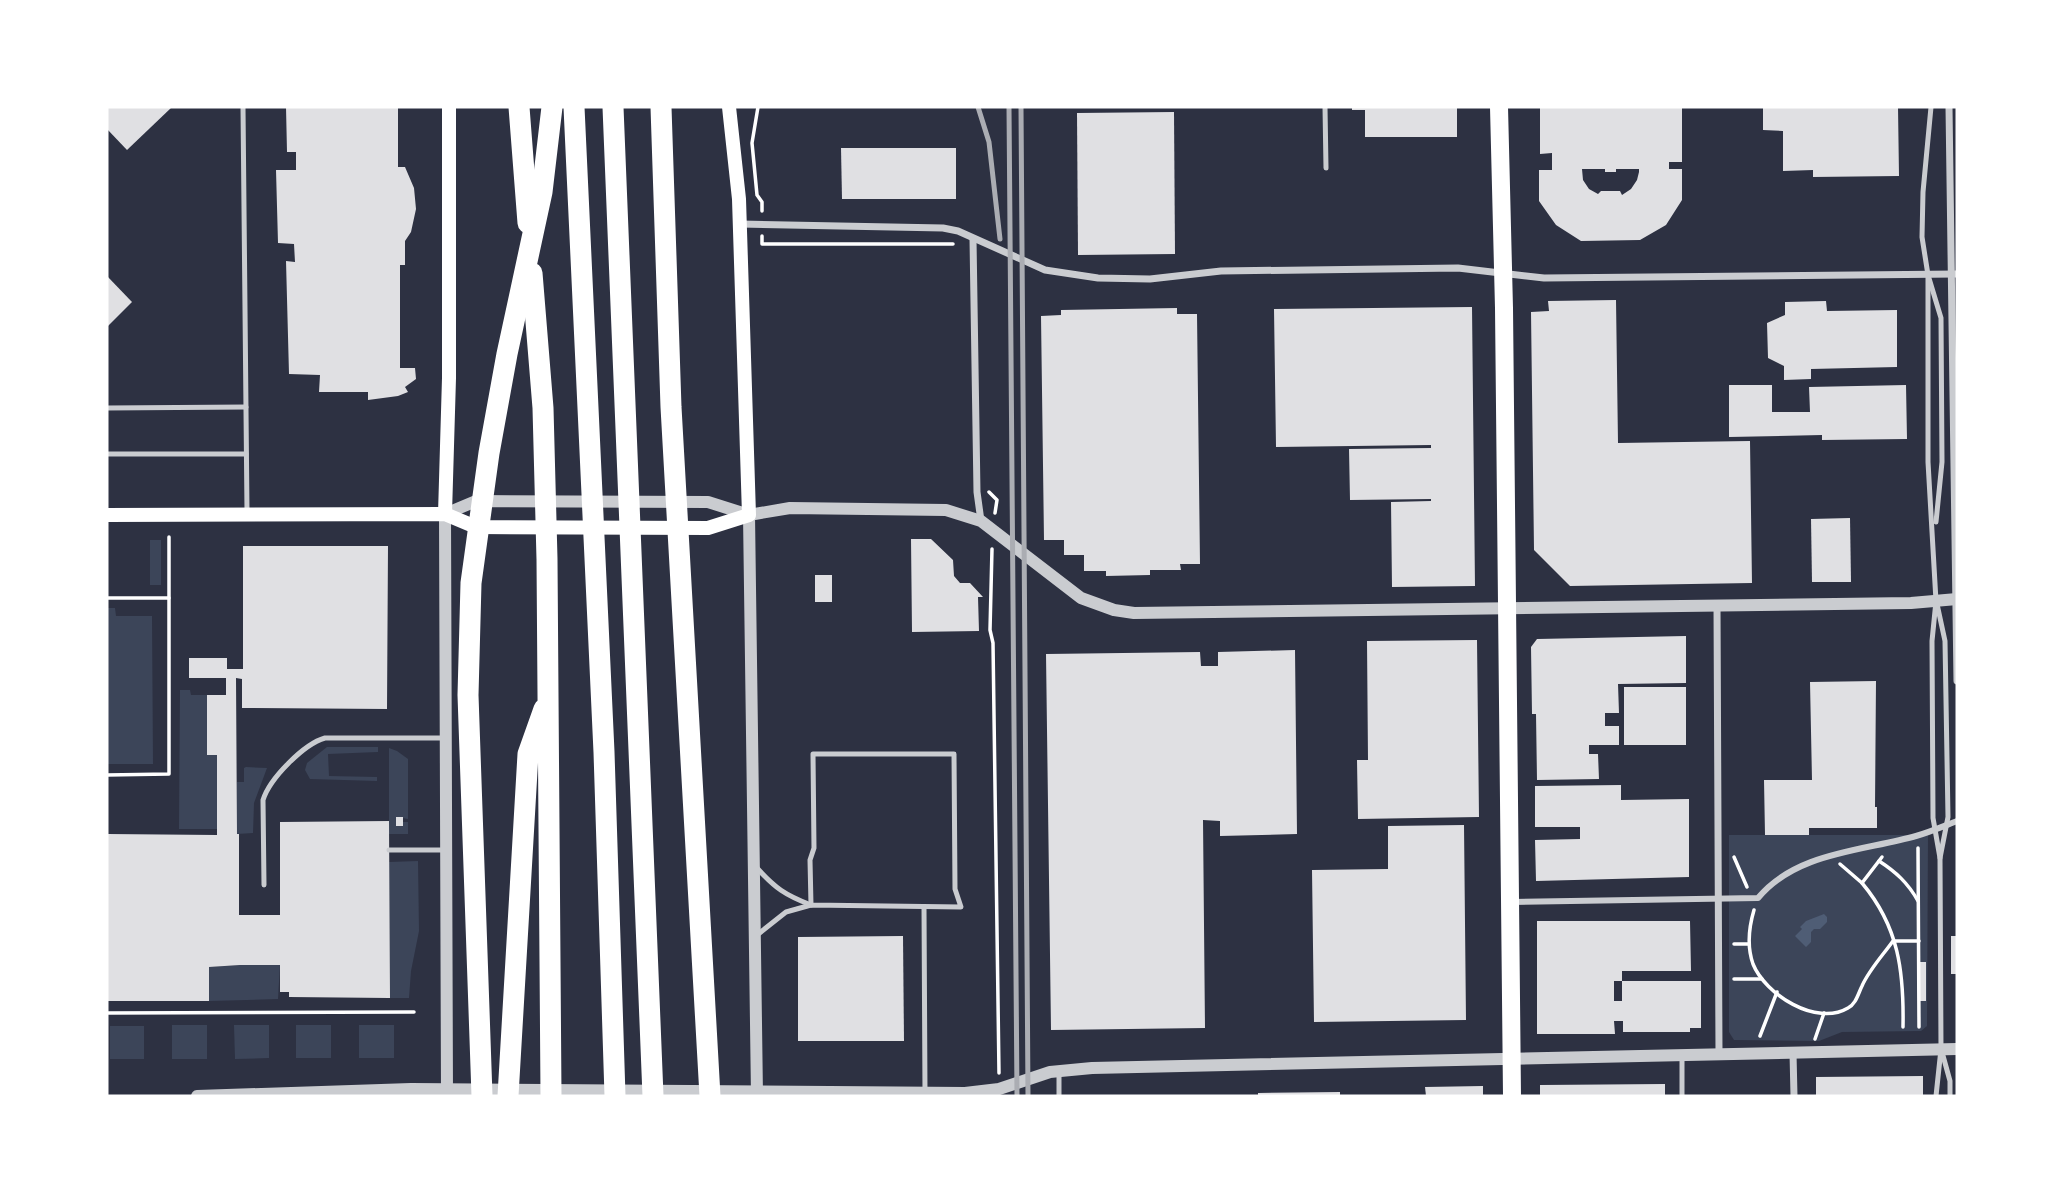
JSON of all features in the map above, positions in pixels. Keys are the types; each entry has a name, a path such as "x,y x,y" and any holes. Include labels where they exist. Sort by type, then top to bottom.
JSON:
{"highway":[{"path":"519,107 543,408 549,694 551,1096"},
{"path":"482,1096 468,695 471,583 489,453 542,192 552,107"},
{"path":"574,107 604,752 615,1096"},
{"path":"613,107 653,1096"},
{"path":"661,107 671,407 710,1096"},
{"path":"508,1096 528,754 549,694"}],"main road":[{"path":"445,514 449,378 449,107"},
{"path":"107,515 445,514 477,527 708,528 748,515 740,224 729,107"},
{"path":"1499,107 1512,1096"}],"street":[{"path":"1949,107 1954,274 1957,681"},
{"path":"740,224 934,227 958,231 1045,270 1098,278 1150,279 1221,271 1458,268 1544,278 1954,274"},
{"path":"973,239 977,492 981,521"},
{"path":"447,1093 445,514 476,501 708,502 748,515 790,508 934,509 956,512 981,521 1071,591 1091,602 1124,612 1911,604 1957,599"},
{"path":"748,515 759,1094"},
{"path":"1717,605 1719,1054"},
{"path":"1511,902 1759,898 1770,884 1783,874 1832,856 1918,835 1957,821"},
{"path":"197,1096 447,1093 759,1094 782,1090 965,1093 999,1089 1059,1071 1092,1068 1957,1049"},
{"path":"1793,1053 1794,1096"}],"lane":[{"path":"243,107 247,515"},
{"path":"1325,107 1326,168"},
{"path":"1930,107 1922,237 1928,275 1941,318 1942,462 1934,536"},
{"path":"1928,275 1928,463 1936,601 1932,641 1933,818 1940,858 1941,1049 1936,1096"},
{"path":"107,408 246,407"},
{"path":"107,454 247,454"},
{"path":"1936,601 1945,640 1946,825 1940,858"},
{"path":"264,885 263,800 278,776 313,742 325,738 446,738"},
{"path":"755,936 786,912 811,905 961,907 955,889 954,754 813,754 814,848 810,860 811,905"},
{"path":"389,850 446,850"},
{"path":"754,864 773,886 785,895 811,905"},
{"path":"924,907 925,1093"},
{"path":"1941,1049 1950,1081 1950,1096"},
{"path":"1682,1055 1682,1096"},
{"path":"1059,1071 1059,1096"}],"path":[{"path":"758,107 752,143 757,195 762,202"},
{"path":"762,244 956,244"},
{"path":"107,775 169,774 169,537"},
{"path":"991,563 999,1065"},
{"path":"107,598 169,598"},
{"path":"1918,835 1919,1027"},
{"path":"1862,883 1894,841"},
{"path":"1832,856 1862,883 1878,902 1902,969 1903,1027"},
{"path":"1879,861 1896,872 1919,902"},
{"path":"1759,898 1753,915 1749,944 1753,963 1762,979 1803,1008 1824,1013 1839,1012 1850,1007 1863,982 1893,941"},
{"path":"1893,941 1919,942"},
{"path":"1734,944 1749,944"},
{"path":"1734,979 1762,979"},
{"path":"1760,1036 1777,992"},
{"path":"107,1013 414,1012"},
{"path":"1814,1041 1824,1013"}],"shaded area":[{"path":"150,540 161,540 161,585 150,585"},
{"path":"107,608 115,608 116,616 152,616 153,764 107,764"},
{"path":"180,690 190,690 191,695 207,695 207,755 217,755 217,829 179,829"},
{"path":"327,747 378,747 378,752 328,754 329,776 377,777 377,781 310,779 305,770 307,763"},
{"path":"389,748 408,759 408,819 396,817 396,825 403,826 403,822 408,822 408,834 389,834"},
{"path":"246,767 267,768 254,803 253,833 237,834 237,782 244,782"},
{"path":"1729,835 1928,835 1927,1026 1921,1031 1842,1032 1819,1041 1734,1040 1729,1032"},
{"path":"418,861 419,931 409,998 390,998 389,862"},
{"path":"1824,914 1827,922 1820,929 1811,932 1811,942 1806,947 1795,936 1806,921"},
{"path":"280,965 278,999 209,1001 209,967"},
{"path":"172,1025 207,1025 207,1059 172,1059"},
{"path":"234,1025 269,1025 269,1058 235,1059"},
{"path":"296,1025 331,1025 331,1058 296,1058"},
{"path":"359,1025 394,1025 394,1058 359,1058"},
{"path":"110,1026 144,1026 144,1059 110,1059"}],"building":[{"path":"107,107 172,107 127,150 107,129"},
{"path":"286,107 398,107 398,167 405,167 414,188 416,209 411,232 405,241 405,265 400,265 400,368 415,368 416,379 405,387 408,392 368,400 368,392 319,392 320,375 289,374 286,261 295,262 294,244 278,243 276,170 296,170 296,152 287,152"},
{"path":"1352,107 1457,107 1457,137 1365,137 1365,110 1352,110"},
{"path":"1540,107 1682,107 1682,162 1669,162 1669,169 1682,169 1682,200 1666,225 1640,240 1581,241 1556,225 1539,201 1539,170 1552,170 1552,153 1540,154","holes":["1582,169 1605,169 1605,172 1616,172 1616,169 1639,169 1639,172 1631,189 1622,195 1620,191 1601,191 1598,194 1589,189 1583,180"]},
{"path":"1763,107 1898,107 1899,176 1813,177 1813,170 1783,171 1783,131 1763,130"},
{"path":"1174,112 1175,254 1078,255 1077,113"},
{"path":"841,148 956,148 956,199 842,199"},
{"path":"107,276 132,302 107,327"},
{"path":"1616,300 1618,443 1750,441 1752,583 1570,586 1534,550 1531,312 1549,311 1548,301"},
{"path":"1826,301 1827,311 1897,310 1897,367 1811,369 1811,379 1784,380 1784,366 1768,358 1767,323 1785,315 1785,302"},
{"path":"1472,307 1475,586 1392,587 1391,502 1431,499 1350,500 1349,449 1431,448 1431,445 1276,447 1274,309"},
{"path":"1177,308 1177,314 1197,314 1200,564 1180,564 1181,570 1150,570 1150,575 1106,576 1106,571 1084,571 1084,555 1064,555 1064,540 1044,540 1041,316 1061,315 1061,310"},
{"path":"1729,385 1772,385 1772,412 1810,412 1809,387 1906,385 1907,439 1822,440 1822,435 1729,437"},
{"path":"1850,518 1851,582 1812,582 1811,519"},
{"path":"911,539 931,539 953,560 954,576 960,583 970,583 983,597 978,597 979,631 912,632"},
{"path":"243,546 388,546 387,709 242,708 242,679 236,678 239,915 280,915 280,822 389,821 390,998 289,997 289,992 280,992 280,965 240,965 209,967 209,1001 107,1001 107,834 217,835 217,755 207,755 207,695 226,695 226,678 189,678 189,658 227,658 227,669 243,669"},
{"path":"815,575 832,575 832,602 815,602"},
{"path":"1686,636 1686,683 1618,684 1619,713 1605,713 1605,726 1619,726 1619,745 1589,745 1589,754 1598,754 1599,779 1537,780 1531,647 1537,639"},
{"path":"1477,640 1479,817 1358,819 1357,760 1368,760 1367,641"},
{"path":"1295,650 1297,834 1220,836 1220,821 1203,820 1205,1028 1051,1030 1046,654 1200,652 1201,666 1218,666 1218,652"},
{"path":"1876,681 1877,828 1809,828 1809,835 1765,835 1764,780 1812,780 1810,682"},
{"path":"1624,687 1686,687 1686,745 1624,745"},
{"path":"1621,785 1621,800 1689,799 1689,877 1536,881 1535,840 1580,839 1580,827 1535,827 1535,786"},
{"path":"396,817 403,817 403,826 396,826"},
{"path":"1464,825 1466,1020 1314,1022 1312,870 1388,869 1388,826"},
{"path":"1537,921 1690,921 1691,971 1622,971 1622,981 1701,981 1701,1028 1690,1028 1690,1032 1623,1032 1623,1021 1614,1021 1615,1034 1537,1034","holes":["1614,981 1622,981 1622,1001 1614,1001"]},
{"path":"903,936 904,1041 798,1041 798,937"},
{"path":"1951,936 1957,936 1957,974 1951,974"},
{"path":"1917,962 1926,962 1926,1001 1918,1001"},
{"path":"1923,1076 1923,1096 1816,1096 1816,1077"},
{"path":"1665,1084 1665,1096 1540,1096 1540,1085"},
{"path":"1483,1086 1483,1096 1426,1096 1425,1087"},
{"path":"1340,1092 1340,1096 1258,1096 1258,1093"}],"railway":[{"path":"978,107 989,142 1000,239"},
{"path":"1009,107 1017,1096"},
{"path":"1021,107 1028,1096"}]}
